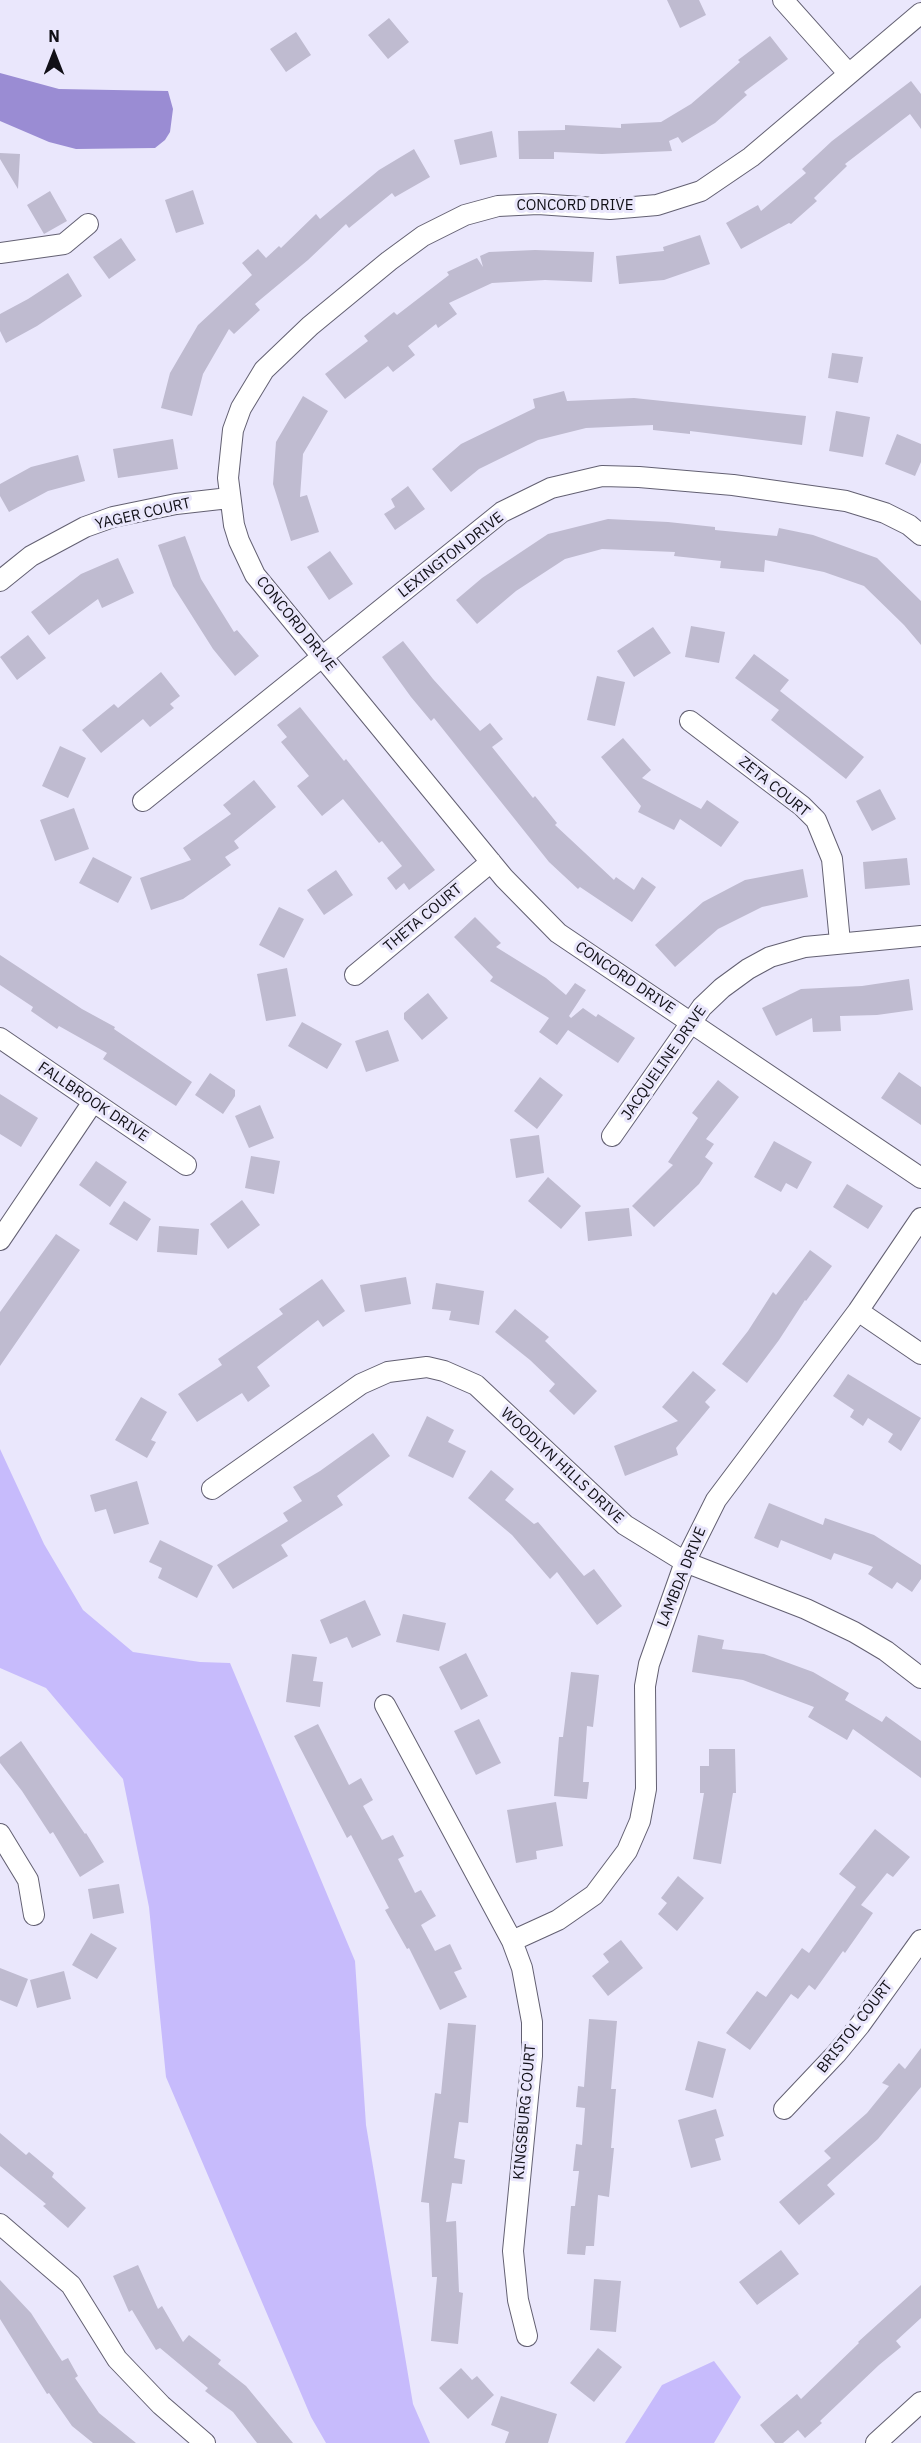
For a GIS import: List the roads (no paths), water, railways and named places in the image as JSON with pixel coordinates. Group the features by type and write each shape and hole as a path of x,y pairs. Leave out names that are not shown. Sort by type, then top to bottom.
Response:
{"street":[{"path":"783,0 849,74"},
{"name":"CONCORD DRIVE","path":"921,14 751,157 701,191 657,205 610,209 538,204 498,206 465,216 423,236 310,326 264,370 241,408 233,430 228,469 229,498 239,542 255,575 504,878 558,933 921,1178"},
{"path":"0,252 64,244 88,224"},
{"name":"LEXINGTON DRIVE","path":"143,801 502,513 551,488 602,476 734,485 846,501 885,513 909,525 921,536"},
{"name":"YAGER COURT","path":"0,581 31,556 85,527 112,517 166,506 229,498"},
{"name":"ZETA COURT","path":"690,721 802,806 816,820 832,859 840,942"},
{"name":"THETA COURT","path":"355,975 491,862"},
{"name":"JACQUELINE DRIVE","path":"612,1136 691,1022 722,988 747,969 770,957 805,947 921,936"},
{"name":"FALLBROOK DRIVE","path":"0,1038 186,1165"},
{"path":"0,1240 93,1102"},
{"name":"LAMBDA DRIVE","path":"512,1941 558,1920 594,1895 627,1851 640,1821 646,1789 645,1686 649,1664 686,1562 716,1500 858,1311 921,1218"},
{"path":"858,1311 921,1354"},
{"name":"WOODLYN HILLS DRIVE","path":"212,1489 361,1384 388,1372 427,1367 460,1376 476,1385 625,1525 686,1562 806,1609 854,1632 886,1651 921,1678"},
{"name":"KINGSBURG COURT","path":"386,1705 512,1941 522,1968 532,2022 532,2056 513,2251 518,2300 527,2336"},
{"path":"0,1834 28,1880 34,1915"},
{"name":"BRISTOL COURT","path":"784,2109 860,2025 921,1940"},
{"path":"0,2224 71,2285 117,2360 161,2405 205,2443"},
{"path":"876,2443 921,2402"}]}
